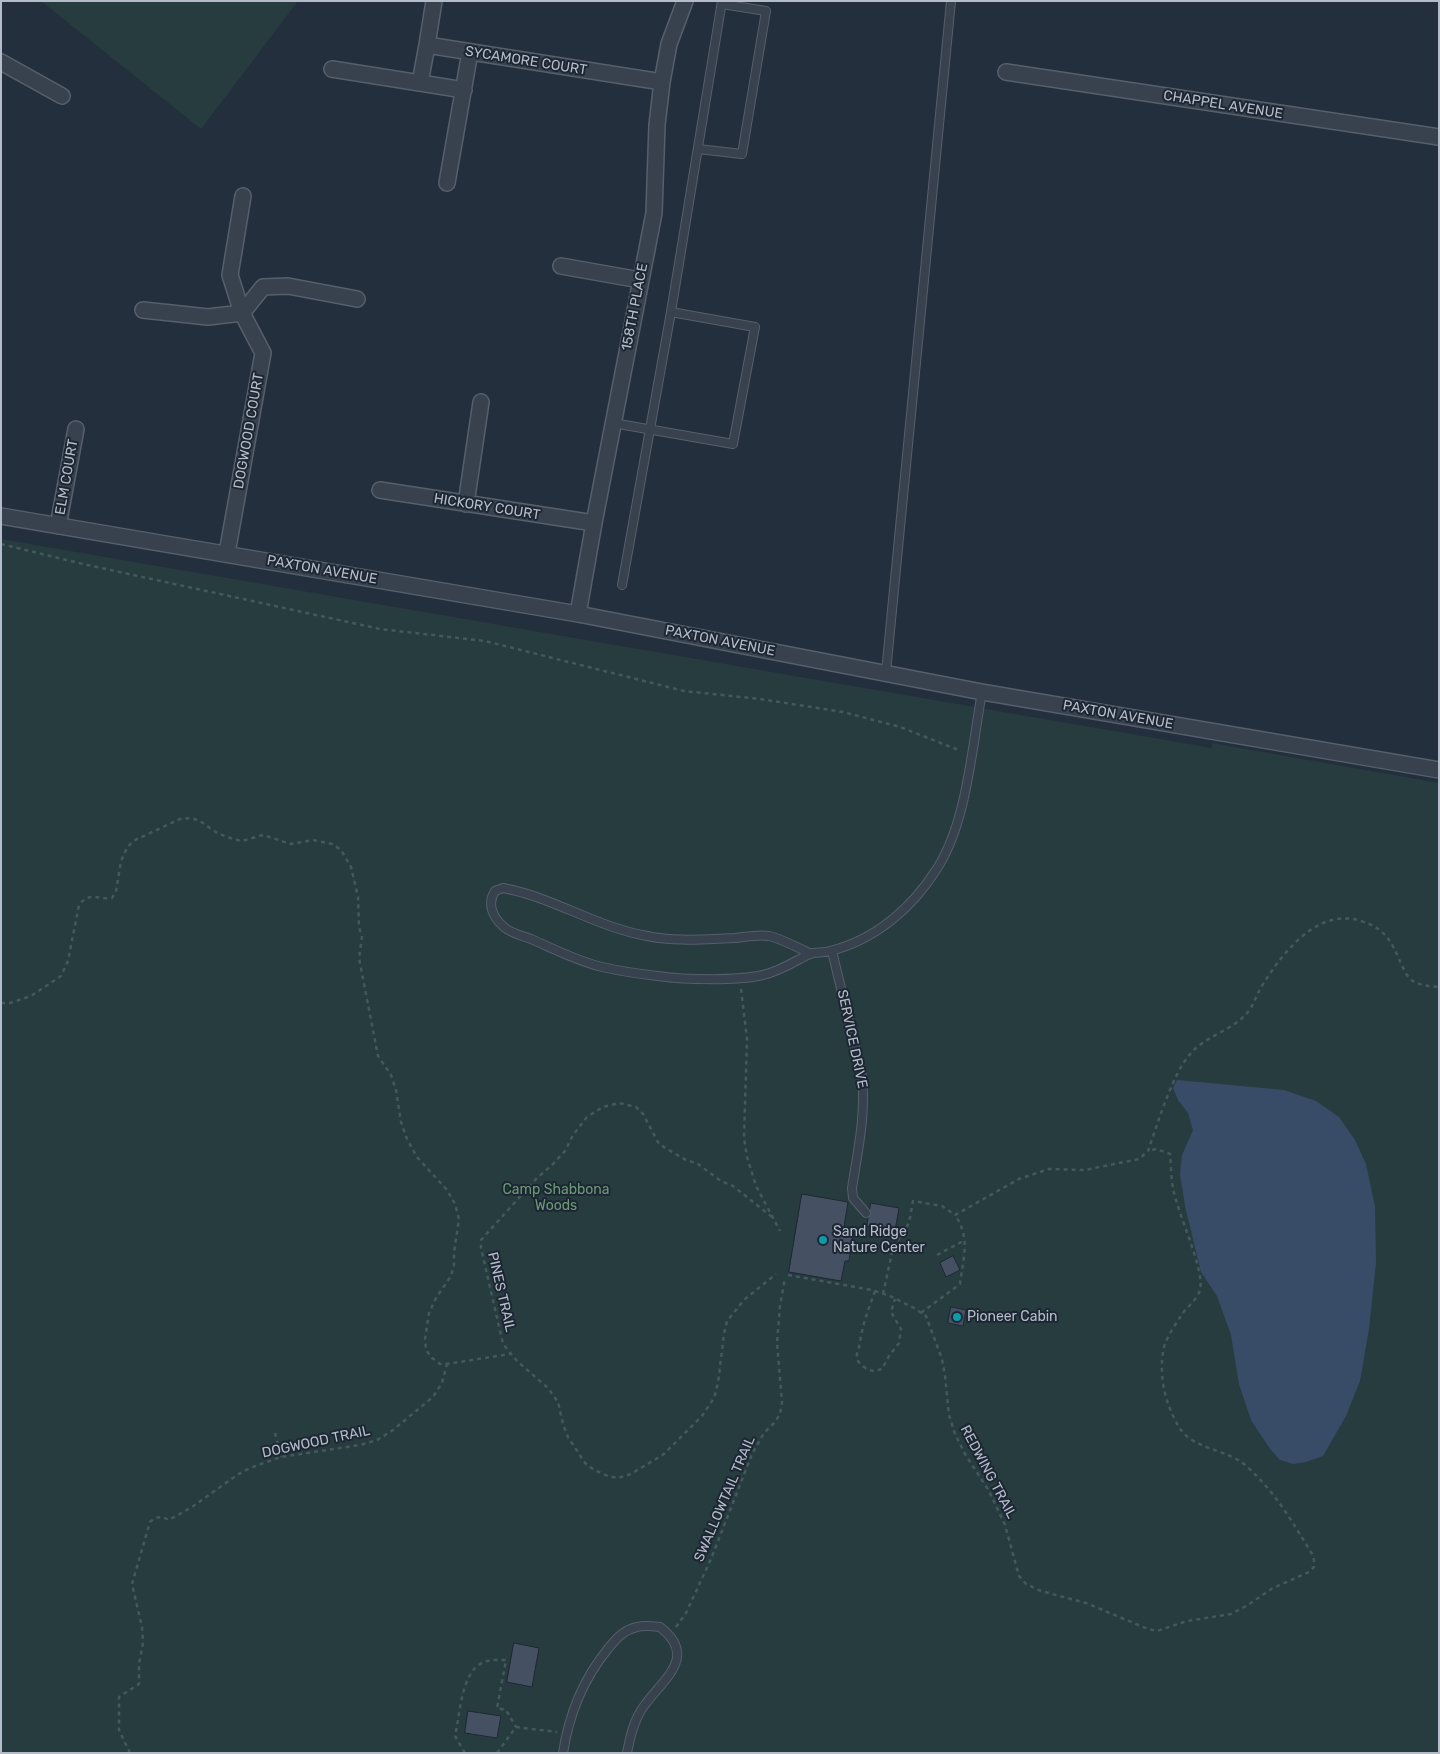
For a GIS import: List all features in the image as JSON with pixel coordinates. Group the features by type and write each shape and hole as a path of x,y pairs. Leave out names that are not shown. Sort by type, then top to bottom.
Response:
{"street":[{"path":"420,83 434,1"},
{"name":"158TH PLACE","path":"578,614 654,214 657,125 662,82 669,44 685,1"},
{"name":"SYCAMORE COURT","path":"427,46 662,82"},
{"path":"448,183 470,52"},
{"path":"1,62 62,96"},
{"path":"332,69 464,90"},
{"name":"CHAPPEL AVENUE","path":"1006,72 1439,137"},
{"name":"DOGWOOD COURT","path":"227,554 263,353 242,313 230,276 243,196"},
{"path":"561,266 640,280"},
{"path":"143,310 208,317 242,313 263,287 288,286 357,300"},
{"path":"466,504 481,402"},
{"name":"ELM COURT","path":"58,526 76,429"},
{"name":"HICKORY COURT","path":"380,490 594,523"},
{"name":"PAXTON AVENUE","path":"1,516 578,614 982,692 1439,770"}],"lane":[{"path":"886,672 951,1"},
{"path":"622,585 671,312 722,2 766,11 742,154 698,150"},
{"path":"613,423 733,444 755,327 671,312"},
{"path":"811,954 768,936 699,940 648,936 597,922 548,900 502,888 495,890 490,906 504,928 601,967 659,977 739,978 763,975 781,969 811,954 832,951 852,944 899,915 918,895 937,870 949,848 958,823 982,692"},
{"name":"SERVICE DRIVE","path":"832,951 862,1076 864,1096 863,1121 852,1188 854,1198 866,1212"},
{"path":"563,1753 566,1733 576,1701 588,1677 619,1636 637,1626 660,1627 670,1636 677,1652 673,1671 643,1706 630,1737 627,1753"}],"path":[{"path":"1,544 83,564 380,629 485,641 684,691 760,699 842,712 900,727 956,750 971,753"},
{"path":"1,1003 31,996 61,976 68,960 79,905 84,899 91,896 105,899 112,898 116,892 121,860 133,841 180,819 191,818 200,821 217,833 242,841 263,835 291,844 313,840 332,844 341,850 351,867 358,897 358,927 362,936 359,958 378,1056 390,1075 396,1090 401,1122 407,1139 417,1157 447,1190 455,1204 459,1219 454,1265 451,1276 429,1312 425,1339 426,1350 440,1364 510,1354"},
{"path":"955,1214 1019,1180 1049,1169 1085,1170 1139,1159 1148,1151 1177,1075 1191,1053 1240,1020 1254,1006 1262,986 1286,952 1304,934 1322,923 1340,918 1359,920 1378,928 1386,934 1405,973 1411,981 1422,985 1439,987"},
{"path":"739,978 747,1039 744,1138 756,1186 780,1231"},
{"name":"PINES TRAIL","path":"772,1217 733,1186 721,1181 698,1164 684,1159 659,1144 643,1114 636,1107 619,1103 604,1107 587,1117 573,1135 565,1151 536,1179 481,1240 482,1260 489,1281 497,1324 503,1344 510,1354 548,1388 558,1402 568,1437 585,1463 594,1470 618,1478 631,1474 664,1454 702,1416 714,1398 718,1383 727,1321 744,1300 776,1274"},
{"name":"REDWING TRAIL","path":"922,1313 926,1316 932,1329 942,1358 949,1415 955,1434 965,1454 989,1491 1005,1525 1019,1576 1026,1584 1041,1591 1086,1603 1157,1631 1187,1620 1231,1614 1273,1588 1309,1572 1314,1567 1312,1554 1284,1508 1243,1464 1227,1454 1187,1437 1179,1428 1168,1404 1162,1380 1164,1346 1184,1311 1196,1298 1200,1289 1200,1278 1173,1189 1170,1154 1156,1149 1148,1151"},
{"path":"788,1275 846,1284 876,1291 883,1294 895,1298 922,1313 960,1284 965,1240 962,1225 955,1214 942,1206 913,1201 909,1223 893,1248 883,1294"},
{"path":"937,1255 965,1240"},
{"name":"SWALLOWTAIL TRAIL","path":"670,1636 686,1613 711,1559 752,1454 764,1433 780,1414 782,1402 777,1343 780,1306 785,1278"},
{"path":"876,1291 860,1333 860,1344 857,1352 859,1363 869,1371 874,1372 882,1369 899,1343 901,1329 891,1312 895,1298"},
{"name":"DOGWOOD TRAIL","path":"130,1753 119,1730 120,1697 139,1684 139,1664 143,1643 142,1627 132,1584 150,1522 155,1517 169,1520 211,1495 237,1475 250,1468 281,1458 360,1445 377,1440 393,1430 433,1397 442,1383 447,1364"},
{"path":"275,1433 281,1458"},
{"path":"465,1753 456,1736 461,1707 467,1678 474,1668 483,1662 506,1660 497,1708 506,1710 516,1727"},
{"path":"516,1727 566,1733"},
{"path":"497,1753 516,1727"}],"green space":[{"path":"41,1 298,1 201,129"},
{"name":"Camp Shabbona Woods","path":"1,539 1212,748 1212,743 1439,783 1439,1753 1,1753"}],"water":[{"path":"1177,1080 1284,1090 1316,1101 1339,1117 1355,1140 1366,1164 1375,1207 1376,1263 1369,1329 1360,1381 1346,1416 1323,1456 1293,1464 1280,1460 1270,1449 1251,1420 1239,1384 1231,1335 1217,1296 1201,1272 1185,1206 1180,1174 1182,1155 1193,1130 1188,1113 1178,1100 1173,1088"}],"building":[{"name":"Sand Ridge Nature Center","path":"802,1194 848,1202 843,1233 853,1235 849,1261 845,1261 841,1281 789,1272"},
{"path":"871,1203 899,1208 895,1231 867,1226"},
{"name":"Pioneer Cabin","path":"953,1256 960,1270 946,1277 940,1263"},
{"name":"Pioneer Cabin","path":"951,1307 966,1310 963,1326 948,1323"},
{"path":"514,1643 539,1648 532,1687 507,1682"},
{"path":"468,1711 501,1716 497,1738 465,1733"}],"place":[{"name":"Sand Ridge Nature Center","path":"823,1240"},
{"name":"Pioneer Cabin","path":"957,1317"}]}
